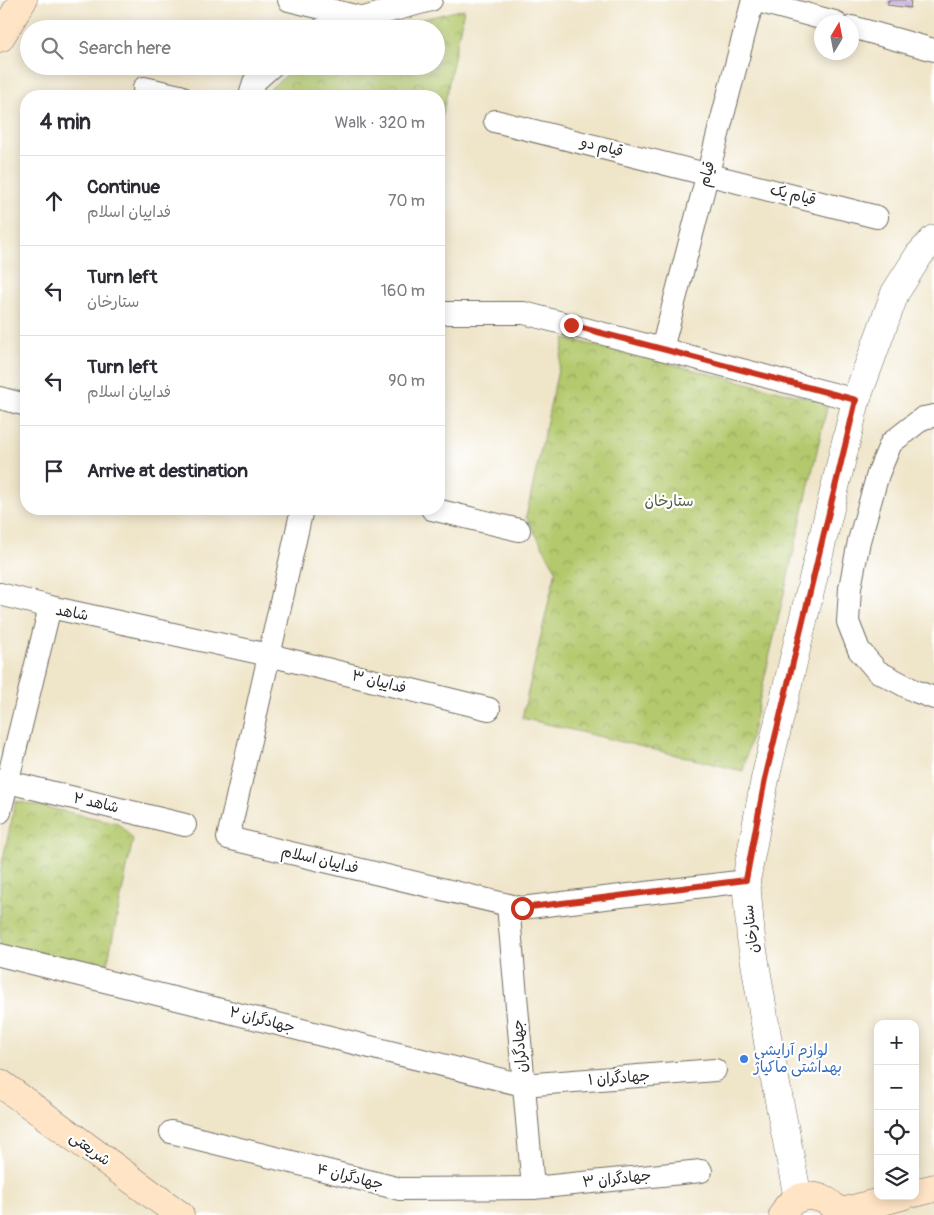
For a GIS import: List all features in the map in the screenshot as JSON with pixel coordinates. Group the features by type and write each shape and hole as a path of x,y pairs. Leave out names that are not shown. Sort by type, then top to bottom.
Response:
{"main road":[{"path":"0,38 23,0"},
{"name":"شریعتی","path":"0,1083 180,1215"},
{"path":"919,1192 934,1188"},
{"path":"790,1206 807,1196 816,1196 826,1199 833,1205 838,1214 888,1200"}],"street":[{"path":"289,0 362,18"},
{"path":"355,20 431,0"},
{"path":"754,0 814,16"},
{"name":"قیام","path":"662,349 754,0"},
{"path":"859,29 934,50"},
{"path":"252,90 254,82 262,75"},
{"path":"144,88 153,90"},
{"name":"قیام دو","path":"495,121 708,173"},
{"name":"قیام یک","path":"708,173 877,217"},
{"name":"ستارخان","path":"790,1206 770,1054 751,938 746,880 765,779 856,400 895,293 919,255 934,239"},
{"path":"445,312 524,313 856,400"},
{"path":"0,398 20,403"},
{"path":"934,416 923,418 890,444 878,474 859,541 850,588 848,622 858,650 877,671 915,691 934,698"},
{"path":"445,512 519,530"},
{"name":"فداییان اسلام","path":"301,515 228,838 522,908 746,880"},
{"path":"824,531 859,541"},
{"path":"0,594 50,607"},
{"name":"شاهد","path":"0,812 4,781 50,607 269,655"},
{"name":"فداییان ۳","path":"269,655 489,709"},
{"name":"شاهد ۲","path":"4,781 185,825"},
{"name":"جهادگران","path":"508,905 533,1188"},
{"name":"جهادگران ۲","path":"0,955 523,1085"},
{"name":"جهادگران ۱","path":"523,1085 714,1070"},
{"name":"جهادگران ۴","path":"171,1132 400,1189 533,1188"},
{"name":"جهادگران ۳","path":"533,1188 701,1171"}],"green space":[{"path":"464,9 445,102 445,90 270,90 287,75 445,75 445,20 419,20"},
{"name":"ستارخان","path":"565,338 828,403 743,771 522,718 556,570 526,517"},
{"path":"16,801 118,823 133,839 107,965 0,946 0,872"}],"building":[{"path":"888,0 911,0 910,8 888,5"}],"place":[{"name":"لوازم آرایشی بهداشتی ماکیاژ","path":"744,1059"}],"route":[{"path":"522,908 746,880 765,779 856,400 571,325"}]}
